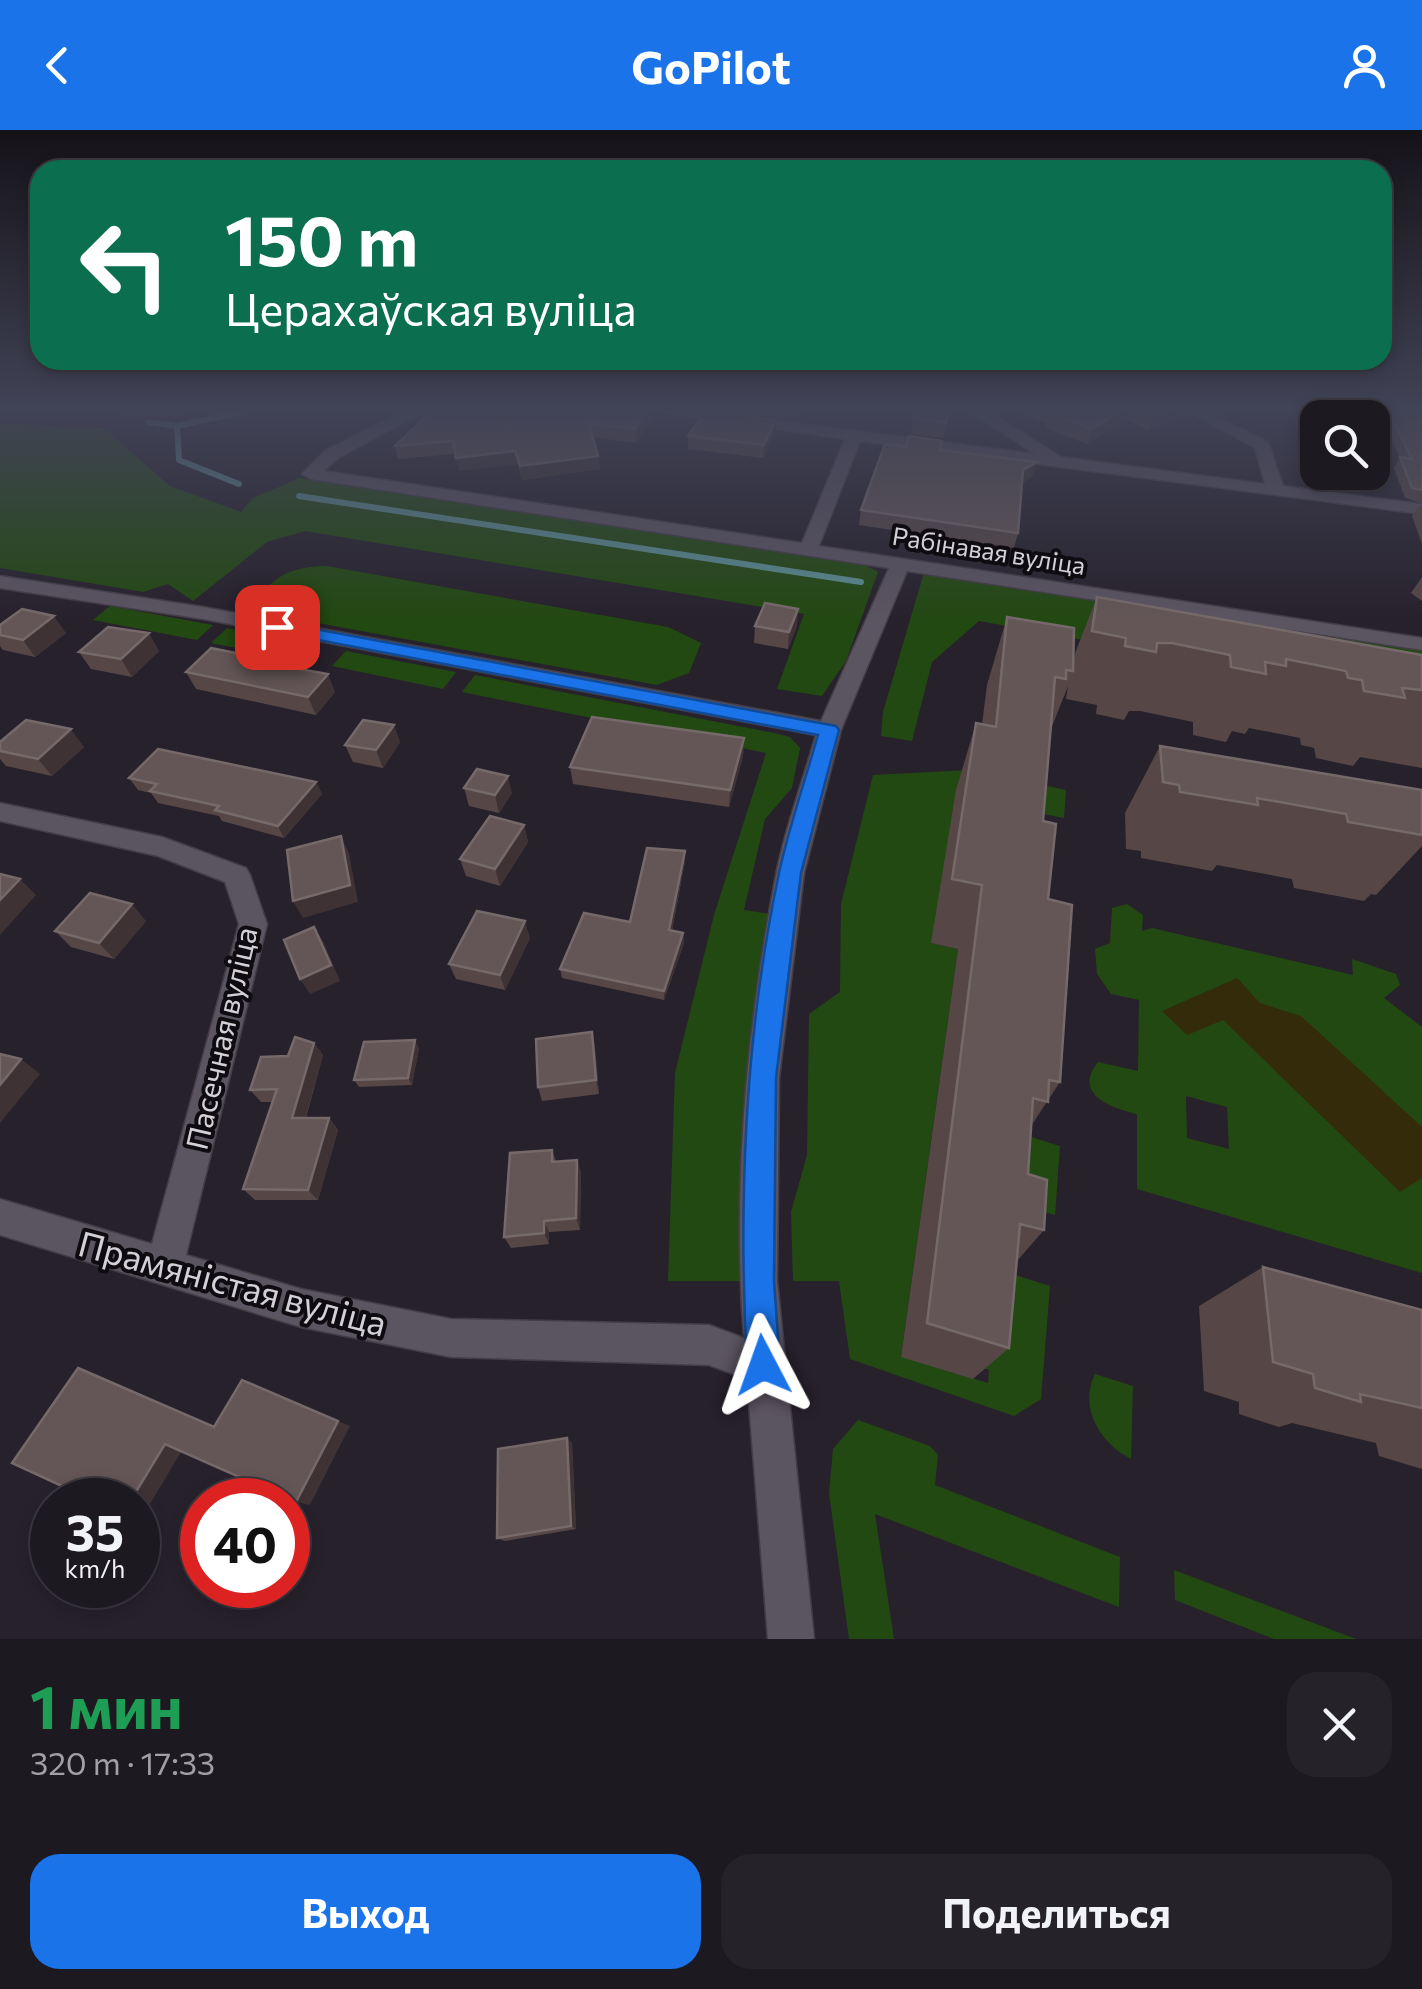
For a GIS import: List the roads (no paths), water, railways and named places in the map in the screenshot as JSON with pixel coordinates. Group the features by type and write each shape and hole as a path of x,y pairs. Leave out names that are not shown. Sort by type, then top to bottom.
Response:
{"street":[{"name":"Рабінавая вуліца","path":"347,479 1422,644"},
{"path":"808,551 837,479"},
{"path":"1196,479 1422,509"},
{"path":"1273,479 1276,490"},
{"path":"791,1639 758,1281 763,1078 790,873 830,730 900,565"},
{"path":"0,582 203,613 830,730"},
{"name":"Пасечная вуліца","path":"0,812 162,847 236,875 253,924 165,1265"},
{"name":"Прамяністая вуліца","path":"0,1217 301,1308 451,1338 709,1345 763,1365"}],"waterway":[{"path":"228,479 239,484"},
{"path":"299,496 861,582"}]}
